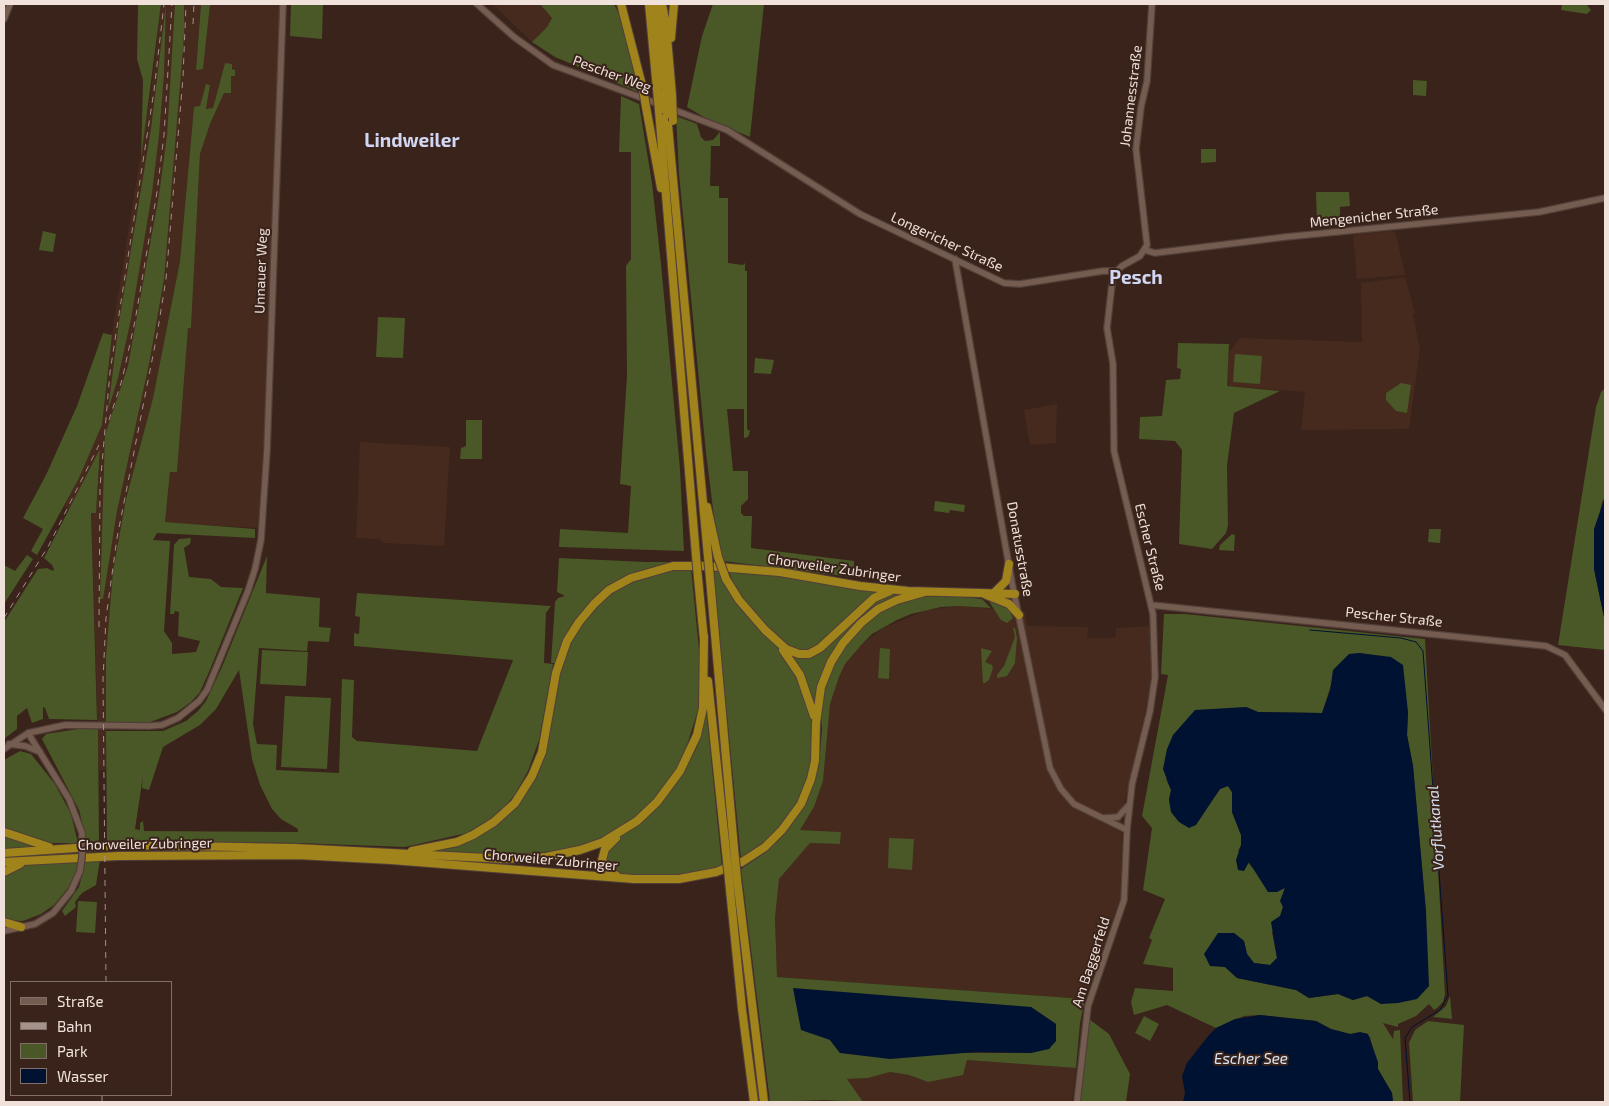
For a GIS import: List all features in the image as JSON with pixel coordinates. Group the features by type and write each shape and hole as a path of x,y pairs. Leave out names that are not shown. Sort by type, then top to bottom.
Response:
{"highway":[{"path":"621,4 643,89 668,224"},
{"path":"649,4 664,92 673,121 675,154 672,168"},
{"path":"657,4 664,92 663,112 668,224 698,578 733,879 764,1102"},
{"path":"662,4 670,65"},
{"path":"664,92 670,65 674,4"},
{"path":"663,112 672,168 708,556 731,860"},
{"path":"699,463 718,557 726,579 739,600 788,656 800,675 811,702 816,723"},
{"path":"994,592 1005,583 1009,564"},
{"name":"Chorweiler Zubringer","path":"392,853 424,850 465,838 494,822 515,802 532,776 542,752 556,673 567,641 578,622 594,604 610,590 632,578 674,566 706,566 780,572 894,590 1015,594"},
{"path":"765,630 788,651 809,654 825,644 877,596 894,590"},
{"name":"Chorweiler Zubringer","path":"4,862 44,858 185,854 392,860 634,879 679,879 716,872 742,862 765,847 788,823 806,792 816,755 816,723 820,694 827,671 850,634 864,619 887,604 925,592"},
{"path":"984,594 1008,598 1015,594"},
{"path":"984,594 1009,604 1019,616"},
{"path":"634,879 610,874 602,860 606,846 651,808 680,771 696,735 703,708 704,636"},
{"name":"Chorweiler Zubringer","path":"4,853 118,845 522,859 558,855 591,846 626,828"},
{"path":"4,832 56,849"},
{"path":"4,872 15,865 44,858"},
{"path":"733,879 742,1009 754,1102"},
{"path":"4,922 21,928"}],"street":[{"path":"4,19 10,4"},
{"name":"Unnauer Weg","path":"4,749 28,733 65,725 162,725 188,712 207,690 256,569 261,540 270,379 282,4"},
{"name":"Pescher Weg","path":"477,4 514,37 553,65 720,128 752,144"},
{"name":"Johannesstraße","path":"1145,250 1147,239 1136,149 1141,107 1147,81 1152,4"},
{"name":"Longericher Straße","path":"752,144 860,214 1004,283 1020,284 1103,270 1117,271"},
{"name":"Mengenicher Straße","path":"1145,250 1155,253 1285,237 1539,212 1605,198"},
{"path":"1117,271 1140,256 1145,250"},
{"name":"Donatusstraße","path":"955,260 1009,564 1044,747 1055,781 1074,804 1127,830"},
{"name":"Escher Straße","path":"1117,271 1113,275 1110,288 1107,328 1113,364 1113,441 1120,485 1151,605 1155,641 1154,686 1130,802 1127,830"},
{"name":"Pescher Straße","path":"1151,605 1546,646 1565,655 1605,709"},
{"path":"4,931 21,928 44,920 52,913 71,891 80,870 82,857 82,833 69,799 28,733"},
{"path":"9,744 25,746 40,752"},
{"path":"1101,818 1118,817 1124,813 1130,802"},
{"name":"Am Baggerfeld","path":"1076,1102 1088,1006 1124,900 1127,830"}],"shaded area":[{"path":"161,4 201,4 196,69 203,69 210,4 281,4 265,418 258,528 165,523 170,472 177,472 188,327 191,327 200,154 210,124 224,93 231,93 231,76 235,70 225,63 213,108 206,110 210,85 206,84 200,107 194,107 180,261 153,398 126,499 113,571 106,655 106,770 99,770 91,513 96,512 100,451 70,510 64,507 102,425 114,320 151,91"},
{"path":"492,4 540,4 552,18 547,27 532,42"},
{"path":"1392,231 1396,234 1405,275 1357,279 1353,235"},
{"path":"1405,277 1415,313 1413,315 1420,349 1409,429 1301,430 1305,392 1226,386 1229,352 1240,338 1362,342 1361,283"},
{"path":"1057,404 1056,443 1030,445 1024,410"},
{"path":"360,442 450,447 444,546 384,543 380,539 356,538"},
{"path":"958,606 1024,611 1028,626 1088,627 1087,638 1115,638 1116,628 1151,626 1153,678 1121,816 1120,899 1085,999 777,977 775,918 779,879 810,843 840,844 841,832 800,830 814,807 823,781 830,704 845,664 862,644 883,628 926,610"},
{"path":"967,1060 1076,1068 1072,1102 863,1102 847,1079 868,1078 890,1072 909,1075 928,1082"}],"green space":[{"path":"138,4 161,4 141,159 143,80 137,59"},
{"path":"166,4 164,74 152,193 131,319 118,378 108,410 119,322 151,129"},
{"path":"175,4 184,4 184,36 164,279 149,364 117,511 103,599 100,599 105,435 128,366 159,195 167,136"},
{"path":"201,4 210,5 203,69 196,70"},
{"path":"291,4 323,4 322,39 290,36"},
{"path":"540,4 614,4 625,26 638,92 555,57 532,42 547,27 552,18"},
{"path":"713,4 764,4 750,137 707,119 687,107 702,36"},
{"path":"1562,4 1587,5 1591,10 1587,14 1561,10"},
{"path":"225,63 232,64 232,69 235,70 235,76 231,76 231,93 224,93 210,124 200,154 191,328 188,328 177,472 170,472 165,522 255,529 255,538 157,533 153,540 170,541 164,631 172,643 172,654 196,652 200,641 178,636 179,612 175,611 174,614 170,614 174,545 179,539 191,538 190,544 184,548 189,577 211,579 221,587 243,588 200,692 191,702 177,712 145,724 106,722 106,655 113,571 126,499 153,398 180,261 194,107 200,106 206,84 210,85 206,109 213,108"},
{"path":"1413,80 1427,81 1426,96 1413,95"},
{"path":"621,96 639,104 652,183 680,469 684,551 559,547 560,529 628,533 631,486 620,484 627,376 626,266 631,259 631,152 619,152"},
{"path":"676,116 697,124 701,137 705,141 713,140 720,132 720,146 711,146 710,186 719,186 719,198 728,198 728,263 743,265 745,263 745,271 747,271 747,429 750,431 748,437 744,438 744,409 727,409 733,471 748,471 748,499 741,506 741,513 744,516 752,516 751,548 854,561 854,575 851,577 723,561 715,525 706,453 679,174"},
{"path":"1201,149 1216,149 1216,162 1201,163"},
{"path":"1316,192 1349,192 1350,206 1340,207 1340,224 1317,224"},
{"path":"43,231 56,234 53,252 39,250"},
{"path":"378,317 405,318 403,358 376,357"},
{"path":"103,333 112,335 102,425 78,480 37,555 31,551 43,529 23,518 46,475 77,406"},
{"path":"1178,343 1229,344 1227,386 1280,391 1234,413 1227,465 1228,525 1226,533 1212,549 1179,544 1182,450 1175,441 1139,439 1140,417 1162,416 1166,380 1180,379 1181,369 1177,368"},
{"path":"1235,354 1262,356 1260,384 1233,382"},
{"path":"755,358 774,360 771,374 754,373"},
{"path":"1401,383 1411,385 1407,413 1396,411 1386,400 1386,393"},
{"path":"1605,388 1605,497 1602,502 1594,543 1594,569 1605,622 1605,650 1558,645 1596,407 1601,392"},
{"path":"466,420 482,420 482,459 460,459 461,448 466,446"},
{"path":"100,449 96,513 91,513 97,720 49,719 43,707 43,719 32,723 27,708 17,716 17,729 4,739 4,622 38,569 47,568 53,571 52,565 44,558"},
{"path":"935,501 965,505 964,512 950,510 949,513 934,511"},
{"path":"1429,529 1441,529 1440,543 1428,542"},
{"path":"1232,534 1235,535 1234,551 1219,550 1220,545"},
{"path":"27,555 33,559 4,604 4,565 15,571"},
{"path":"267,556 266,593 320,598 319,627 331,628 329,642 308,641 307,651 259,648 253,724 257,744 277,745 276,770 339,773 342,679 354,680 352,737 357,741 477,751 513,660 354,646 354,633 359,634 360,617 355,616 357,593 551,606 546,613 544,663 553,664 539,740 528,771 514,796 493,817 467,833 405,847 298,843 107,841 106,731 163,731 186,721 206,701 222,667","holes":["239,670 252,759 260,785 272,809 281,819 298,829 298,832 144,831 143,821 140,823 140,830 135,829 143,776 142,788 149,790 163,747 200,725 216,709"]},
{"path":"559,558 690,562 666,564 646,569 634,574 597,597 554,669 555,663 551,663 555,602 558,598 565,596 557,592"},
{"path":"691,568 700,660 698,710 683,758 673,776 654,800 615,831 596,840 563,850 507,856 426,851 445,848 506,815 546,748 563,660 573,636 593,608 626,583 663,570"},
{"path":"728,570 779,575 881,591 825,641 810,651 799,652 780,641 755,614 737,590"},
{"path":"713,572 719,572 736,603 777,647 794,670 810,711 813,728 810,770 795,807 783,824 762,845 741,859"},
{"path":"892,593 911,594 905,595 848,633 815,707 806,679 791,655 806,656 875,600"},
{"path":"947,595 982,599 991,608 941,607 911,614 872,634 845,664 830,704 823,781 814,807 800,830 841,832 840,844 810,843 779,879 775,918 777,977 1085,999 1080,1023 1076,1068 967,1060 963,1075 928,1082 909,1075 890,1072 868,1078 847,1079 863,1102 824,1100 770,1102 741,869 766,852 783,836 808,799 819,764 822,730 820,699 829,672 846,641 875,614 911,598","holes":["1031,1007 1056,1024 1056,1041 1031,1053 840,1053 830,1040"]},
{"path":"988,600 1007,606 1013,618 1007,623 1001,620"},
{"path":"1164,614 1185,614 1425,639 1445,994 1443,1002 1437,1008 1434,1010 1429,1004 1416,1016 1398,1024 1398,1027 1383,1023 1393,1039 1394,1031 1400,1030 1403,1102 1393,1102 1392,1093 1378,1069 1370,1037 1365,1033 1350,1034 1331,1029 1316,1021 1260,1015 1244,1016 1216,1028 1167,1005 1134,1015 1131,1002 1135,988 1173,991 1173,968 1143,964 1152,940 1149,938 1165,899 1143,890 1152,828 1142,816 1168,675 1161,674","holes":["1359,653 1372,655 1408,712 1407,735 1413,766 1426,912 1382,1004 1367,996 1353,1000 1338,994 1309,998 1296,990 1237,978 1225,967 1218,933 1234,933 1244,941 1247,954 1254,963 1270,965 1277,958 1272,932 1283,907 1281,901 1285,887 1268,892 1263,880 1238,851 1241,845 1241,835 1232,812 1232,792 1228,786 1220,789 1208,806 1169,800 1171,790 1166,779 1246,707 1258,712 1322,713 1332,682"]},
{"path":"1013,628 1015,628 1017,638 1015,663 1007,676 997,678 997,675 1004,666 1015,637"},
{"path":"880,648 890,649 889,679 878,678"},
{"path":"981,648 992,651 985,662 992,665 993,668 989,680 985,683 983,683"},
{"path":"262,650 308,652 306,686 260,684"},
{"path":"285,696 331,698 327,769 281,767"},
{"path":"706,708 722,867 688,875 648,877 618,875 609,870 604,857 614,841 653,812 682,776 697,747"},
{"path":"84,728 98,728 99,842 87,842 79,810 42,739 46,734"},
{"path":"20,751 31,754 55,784 71,814 78,843 46,843 4,829 4,760"},
{"path":"4,835 23,843 45,847 4,851"},
{"path":"889,838 914,839 912,870 888,868"},
{"path":"86,860 100,860 96,885 82,893 75,902 76,907 65,916 62,911 79,887"},
{"path":"78,861 73,882 54,905 41,914 23,921 4,920 4,873 19,865"},
{"path":"78,901 97,902 95,933 76,932"},
{"path":"1450,996 1452,1019 1433,1017 1446,1006"},
{"path":"1144,1016 1159,1024 1150,1041 1135,1033"},
{"path":"1089,1019 1109,1034 1130,1074 1126,1102 1080,1102"},
{"path":"1428,1021 1464,1025 1460,1102 1413,1102 1409,1043 1415,1030"}],"water":[{"path":"1605,497 1605,622 1594,569 1594,529"},
{"path":"1359,653 1391,657 1403,665 1408,712 1407,735 1413,766 1426,912 1429,986 1417,999 1398,1003 1381,1004 1367,996 1353,1000 1338,994 1309,998 1296,990 1237,978 1225,967 1210,966 1204,954 1218,933 1234,933 1244,941 1247,954 1254,963 1270,965 1277,958 1271,922 1280,916 1283,907 1280,901 1285,888 1277,892 1268,892 1249,862 1244,871 1238,870 1236,860 1241,845 1241,835 1232,812 1232,792 1228,786 1220,789 1196,825 1189,828 1179,822 1171,812 1169,800 1171,790 1163,769 1167,749 1173,735 1195,710 1246,707 1258,712 1322,713 1330,691 1333,670 1349,654"},
{"path":"793,988 1031,1007 1056,1024 1056,1041 1049,1049 1031,1053 976,1052 890,1059 840,1053 830,1040 801,1030"},
{"name":"Escher See","path":"1260,1015 1316,1021 1331,1029 1350,1034 1360,1032 1368,1034 1378,1062 1378,1069 1392,1093 1393,1102 1183,1102 1185,1093 1182,1076 1187,1063 1209,1035 1216,1028 1235,1019"}],"waterway":[{"name":"Vorflutkanal","path":"1310,630 1401,638 1416,642 1423,651 1448,996 1440,1010 1412,1027 1405,1038 1410,1102"}],"railway":[{"path":"99,627 100,487 110,372 154,91 164,4"},
{"path":"109,420 122,380 135,321 157,192 164,135 172,4"},
{"path":"106,981 103,679 106,618 117,538 157,335 166,279 183,77 186,4"},
{"path":"193,24 194,4"},
{"path":"4,618 49,545 99,445"},
{"path":"102,1096 102,1102"}],"district":[{"name":"Lindweiler","path":"412,141"},
{"name":"Pesch","path":"1136,278"}]}
